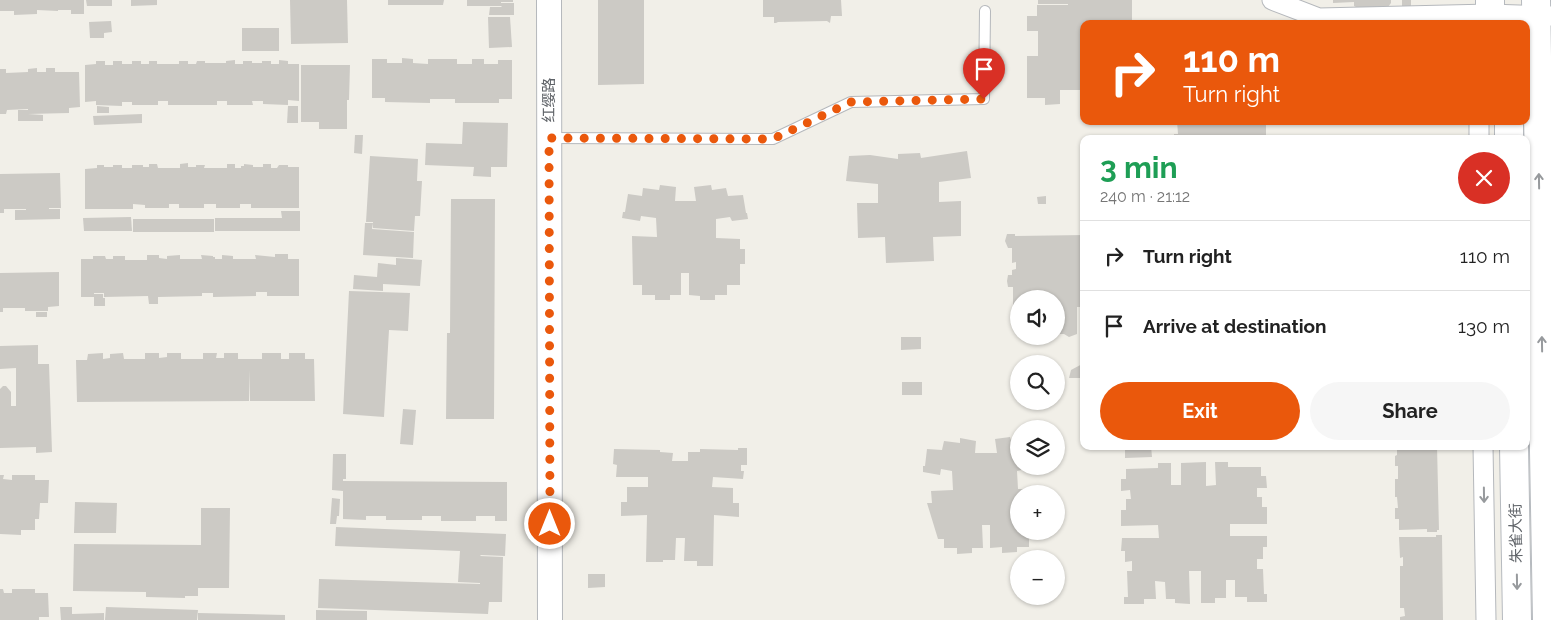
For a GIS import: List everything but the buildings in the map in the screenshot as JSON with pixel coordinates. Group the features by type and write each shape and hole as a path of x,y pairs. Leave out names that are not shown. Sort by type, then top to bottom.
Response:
{"main road":[{"name":"朱雀大街","path":"1544,15 1547,620"},
{"name":"朱雀大街","path":"1514,450 1517,620"}],"street":[{"name":"红缨路","path":"549,0 550,620"},
{"path":"1272,0 1319,18 1544,15"},
{"path":"1484,450 1486,620"}],"lane":[{"path":"549,138 773,139 851,102 984,99 985,12"}],"route":[{"path":"550,524 549,138 773,139 851,102 984,99"}]}
